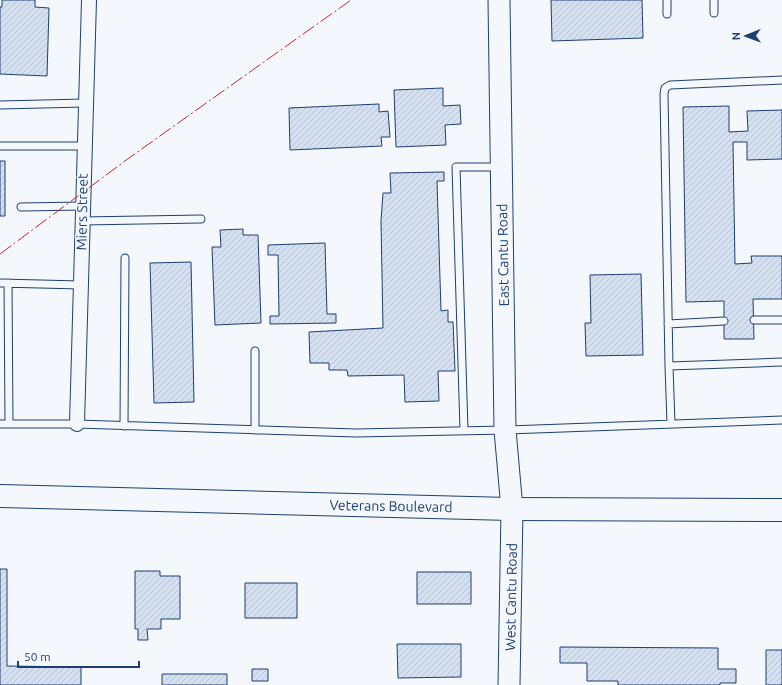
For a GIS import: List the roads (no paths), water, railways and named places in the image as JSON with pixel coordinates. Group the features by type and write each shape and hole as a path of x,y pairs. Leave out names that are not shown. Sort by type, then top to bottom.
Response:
{"main road":[{"name":"Veterans Boulevard","path":"0,496 512,509 782,510"}],"street":[{"name":"Miers Street","path":"77,424 89,0"},
{"name":"East Cantu Road","path":"499,0 505,430 512,509"},
{"name":"West Cantu Road","path":"509,685 512,509"}],"lane":[{"path":"667,0 667,14"},
{"path":"714,0 714,13"},
{"path":"671,424 668,366 665,88 670,84 782,80"},
{"path":"0,105 85,103"},
{"path":"0,146 84,146"},
{"path":"464,430 456,167 501,167"},
{"path":"21,207 82,206"},
{"path":"82,221 201,219"},
{"path":"124,426 125,258"},
{"path":"0,283 80,285"},
{"path":"8,283 9,424"},
{"path":"754,320 782,320"},
{"path":"668,324 724,321"},
{"path":"255,351 255,430"},
{"path":"668,366 782,362"},
{"path":"0,424 77,424 356,433 505,430 782,420"}]}
